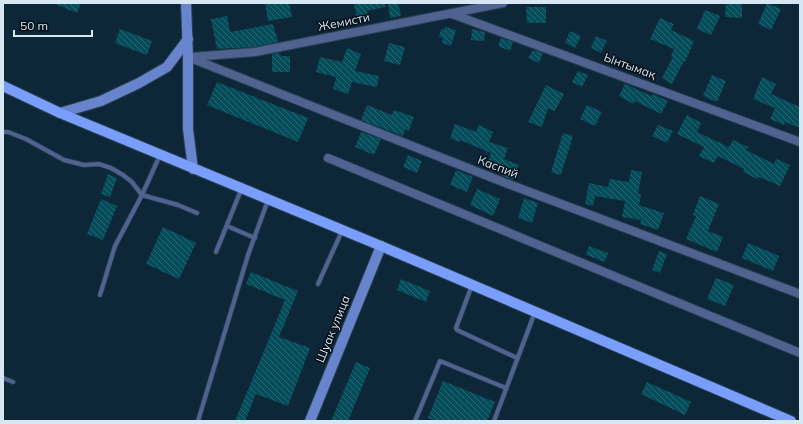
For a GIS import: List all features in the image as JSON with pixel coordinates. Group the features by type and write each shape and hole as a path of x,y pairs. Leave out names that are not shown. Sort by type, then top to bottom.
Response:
{"main road":[{"path":"3,86 60,113 380,246 791,421"}],"street":[{"path":"186,3 188,39 188,129 193,169"},
{"name":"Жемисти","path":"188,57 255,52 503,3"},
{"name":"Ынтымақ","path":"452,14 800,142"},
{"path":"60,113 101,101 139,83 166,67 188,39"},
{"name":"Каспий","path":"188,57 503,182 800,294"},
{"path":"328,158 800,353"},
{"name":"Шуак улица","path":"310,421 380,246"}],"lane":[{"path":"3,132 8,132 26,139 64,160 84,165 98,164 111,168 132,182 142,195 178,205 197,213"},
{"path":"100,295 115,246 142,195 160,155"},
{"path":"216,252 242,189"},
{"path":"198,421 254,238 268,200"},
{"path":"227,226 254,238"},
{"path":"318,284 342,231"},
{"path":"472,285 456,328 457,330 515,357 518,357"},
{"path":"494,421 536,312"},
{"path":"415,421 440,361 506,388"},
{"path":"3,378 13,382"}],"building":[{"path":"53,3 81,3 77,13"},
{"path":"265,3 289,3 292,17 268,21"},
{"path":"354,3 385,3 385,7 367,11 368,17 357,19"},
{"path":"388,3 398,3 401,16 390,18"},
{"path":"726,3 742,3 742,18 725,17"},
{"path":"767,3 781,9 771,30 758,24"},
{"path":"526,7 546,7 546,23 527,23"},
{"path":"705,10 720,16 711,35 697,29"},
{"path":"227,16 230,32 273,24 278,42 254,47 217,49 211,19"},
{"path":"660,18 674,24 671,30 694,41 685,62 684,61 672,84 662,78 673,57 671,56 674,49 650,39"},
{"path":"445,27 456,30 451,46 442,43 443,38 439,37 441,29 444,30"},
{"path":"120,29 152,41 147,55 115,43"},
{"path":"472,29 485,32 484,41 471,40"},
{"path":"570,31 581,36 575,48 565,43"},
{"path":"596,36 607,41 601,53 591,48"},
{"path":"501,38 513,42 510,51 498,46"},
{"path":"389,43 405,47 400,65 384,61"},
{"path":"347,48 361,54 355,71 379,76 377,87 352,82 348,94 333,89 336,77 316,72 320,57 342,62"},
{"path":"533,50 543,53 539,63 528,58"},
{"path":"280,53 281,56 290,56 290,72 272,72 272,54"},
{"path":"578,71 588,75 582,87 572,82"},
{"path":"712,75 726,81 717,102 703,96"},
{"path":"762,77 776,84 771,94 800,107 800,128 785,122 784,125 770,119 775,108 753,99"},
{"path":"217,82 308,118 298,142 207,105"},
{"path":"625,84 652,96 653,94 668,101 661,114 635,101 633,104 619,96"},
{"path":"546,85 564,94 555,111 548,108 542,127 528,122"},
{"path":"367,105 392,115 394,110 414,117 409,131 405,129 403,136 361,120"},
{"path":"587,105 602,112 595,126 580,119"},
{"path":"687,115 701,123 697,132 729,147 733,140 748,147 746,150 774,164 776,159 790,165 780,186 759,177 757,179 743,172 744,169 718,156 714,163 699,156 704,147 677,134"},
{"path":"455,124 476,132 479,125 493,132 489,142 508,148 504,159 519,165 513,180 502,176 503,172 487,166 491,153 460,140 459,142 450,138"},
{"path":"658,125 673,131 667,143 652,136"},
{"path":"361,132 381,139 374,155 355,147"},
{"path":"563,133 573,136 561,175 551,172"},
{"path":"408,155 422,161 417,173 403,167"},
{"path":"456,170 473,177 467,192 450,185"},
{"path":"631,170 642,172 638,194 641,194 639,205 664,213 658,230 640,224 641,220 622,217 625,201 595,196 593,206 585,204 589,183 608,187 610,179 629,182"},
{"path":"108,174 117,178 110,197 101,194"},
{"path":"477,189 500,199 493,216 470,205"},
{"path":"700,196 719,204 708,231 723,237 717,252 686,239 696,216 693,215"},
{"path":"524,198 538,203 532,223 518,218"},
{"path":"101,199 117,206 103,240 87,234"},
{"path":"163,227 196,243 179,279 146,264"},
{"path":"748,243 779,256 773,271 742,258"},
{"path":"589,246 608,253 605,262 586,255"},
{"path":"659,251 667,254 660,273 652,270"},
{"path":"251,272 298,291 279,337 310,348 288,406 256,394 245,421 235,421 285,300 246,284"},
{"path":"716,278 734,285 725,306 707,299"},
{"path":"401,279 430,291 426,302 397,290"},
{"path":"356,362 370,368 348,421 331,421"},
{"path":"443,381 495,402 487,421 436,421 428,418"},
{"path":"647,382 691,402 685,415 641,394"}]}
